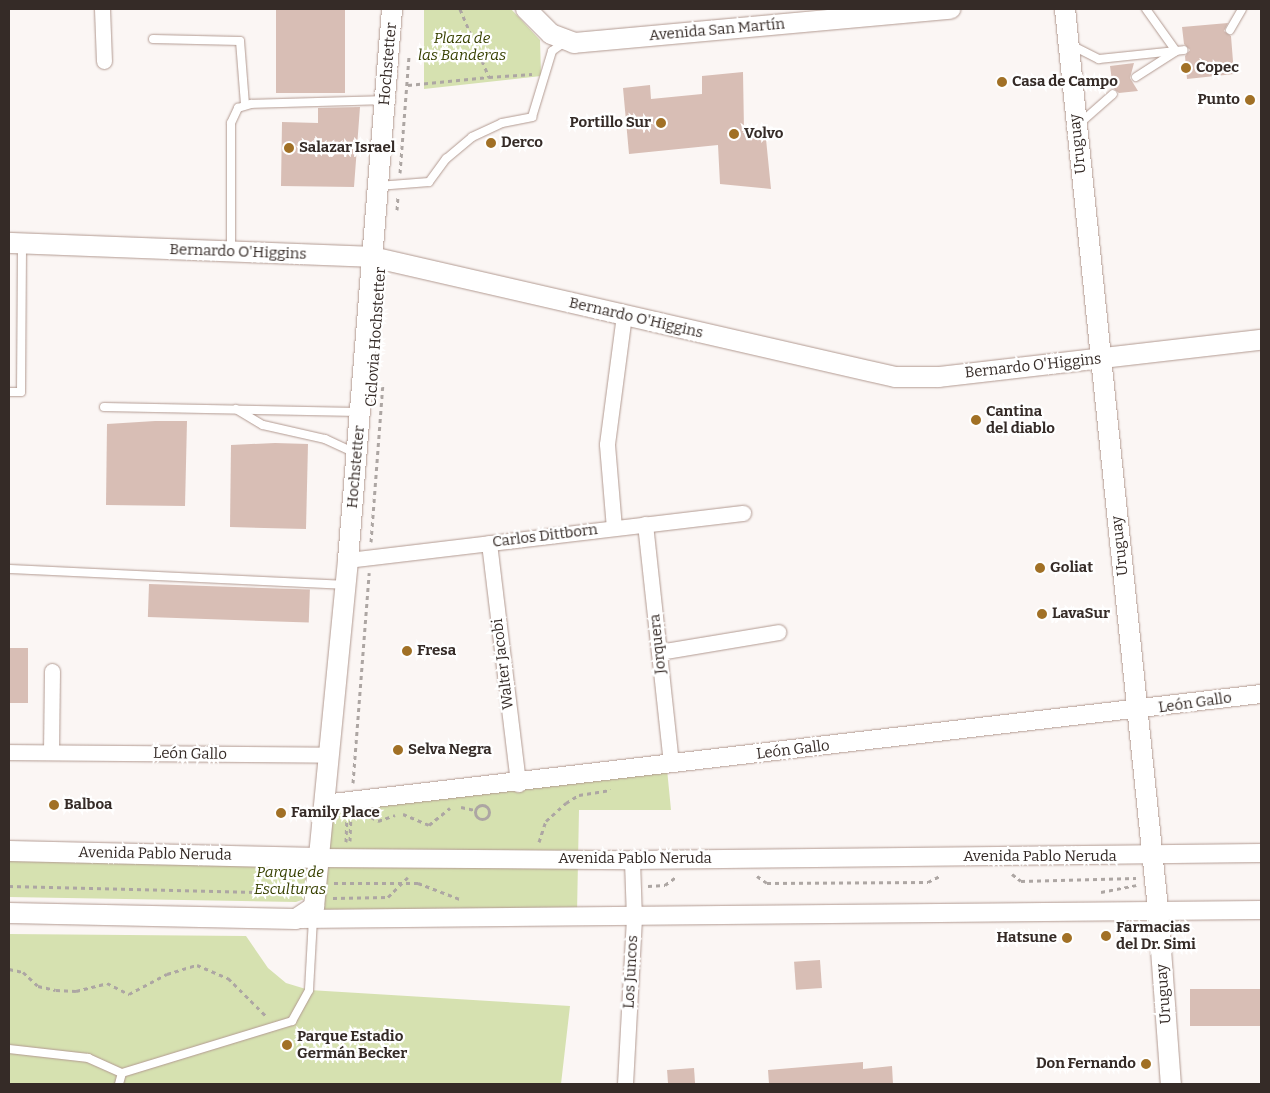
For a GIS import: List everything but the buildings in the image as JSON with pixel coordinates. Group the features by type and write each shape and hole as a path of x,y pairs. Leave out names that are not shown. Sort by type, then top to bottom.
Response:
{"main road":[{"name":"Hochstetter","path":"307,919 314,907 316,894 335,858 324,804 346,585 392,9"},
{"path":"526,9 541,27 567,41"},
{"name":"Avenida San Martín","path":"567,41 950,9"},
{"name":"Uruguay","path":"1065,9 1099,358 1138,711 1150,856 1158,909 1171,1084"},
{"name":"Bernardo O'Higgins","path":"16,243 372,257 895,378 939,377 1261,340"},
{"name":"Avenida Pablo Neruda","path":"9,851 335,858"},
{"path":"9,913 307,919"}],"street":[{"path":"102,9 104,62"},
{"path":"614,528 607,444 624,314"},
{"name":"Carlos Dittborn","path":"348,560 743,513"},
{"name":"Jorquera","path":"645,524 671,764"},
{"name":"Walter Jacobi","path":"489,543 518,784"},
{"path":"659,652 778,632"},
{"path":"51,752 52,671"},
{"name":"León Gallo","path":"324,804 352,809 518,784 671,764 1138,711 1261,694"},
{"name":"León Gallo","path":"9,752 329,755"},
{"name":"Avenida Pablo Neruda","path":"335,858 632,860 1150,856 1261,853"},
{"name":"Los Juncos","path":"625,1084 634,918 632,860"},
{"path":"307,919 634,918 1158,909 1261,910"}],"lane":[{"path":"1146,9 1180,50"},
{"path":"1230,30 1242,9"},
{"path":"153,39 240,41 245,105"},
{"path":"1068,39 1082,54 1099,59 1180,50"},
{"path":"378,186 429,182 446,159 472,137 502,124 532,118 552,51 567,41"},
{"path":"1136,77 1180,50"},
{"path":"1076,127 1113,94"},
{"path":"231,252 231,123 233,114 245,105 385,100"},
{"path":"9,392 21,392 16,243"},
{"path":"104,407 360,412"},
{"path":"236,409 263,425 325,439 356,454"},
{"path":"9,569 346,585"},
{"path":"9,1049 88,1058 122,1074 292,1021 309,990 307,919"},
{"path":"119,1084 122,1074"}],"path":[{"path":"460,9 489,77"},
{"path":"397,214 410,47"},
{"path":"408,85 545,72"},
{"name":"Ciclovia Hochstetter","path":"333,919 335,858 352,809 384,380"},
{"path":"532,859 546,821 559,808 579,795 618,790"},
{"path":"335,858 346,844 347,816 352,809 378,821 401,813 429,825 448,809 475,810 484,805 490,811 481,819 475,810"},
{"path":"754,873 767,883 777,883 928,882 944,872"},
{"path":"1008,872 1021,881 1136,878 1136,885"},
{"path":"633,880 642,879 643,886 665,885 682,873"},
{"path":"9,886 316,894"},
{"path":"9,969 23,972 38,986 56,990 76,991 107,984 129,994 167,974 197,965 228,978 274,1027"}],"green space":[{"name":"Plaza de las Banderas","path":"424,9 511,9 540,40 541,76 424,89"},
{"path":"667,769 671,810 579,810 577,913 318,915 331,809"},
{"name":"Parque de Esculturas","path":"9,857 304,860 313,868 310,897 296,902 9,897"},
{"name":"Parque Estadio Germán Becker","path":"9,934 246,936 268,968 286,983 309,990 570,1006 561,1084 9,1084"}],"place":[{"name":"Copec","path":"1186,68"},
{"name":"Casa de Campo","path":"1002,82"},
{"name":"Punto","path":"1250,100"},
{"name":"Portillo Sur","path":"661,123"},
{"name":"Volvo","path":"734,134"},
{"name":"Derco","path":"491,143"},
{"name":"Salazar Israel","path":"289,148"},
{"name":"Cantina del diablo","path":"976,420"},
{"name":"Goliat","path":"1040,568"},
{"name":"LavaSur","path":"1042,614"},
{"name":"Fresa","path":"407,651"},
{"name":"Selva Negra","path":"398,750"},
{"name":"Balboa","path":"54,805"},
{"name":"Family Place","path":"281,813"},
{"name":"Farmacias del Dr. Simi","path":"1106,936"},
{"name":"Hatsune","path":"1067,938"},
{"name":"Parque Estadio Germán Becker","path":"287,1045"},
{"name":"Don Fernando","path":"1146,1064"}]}
